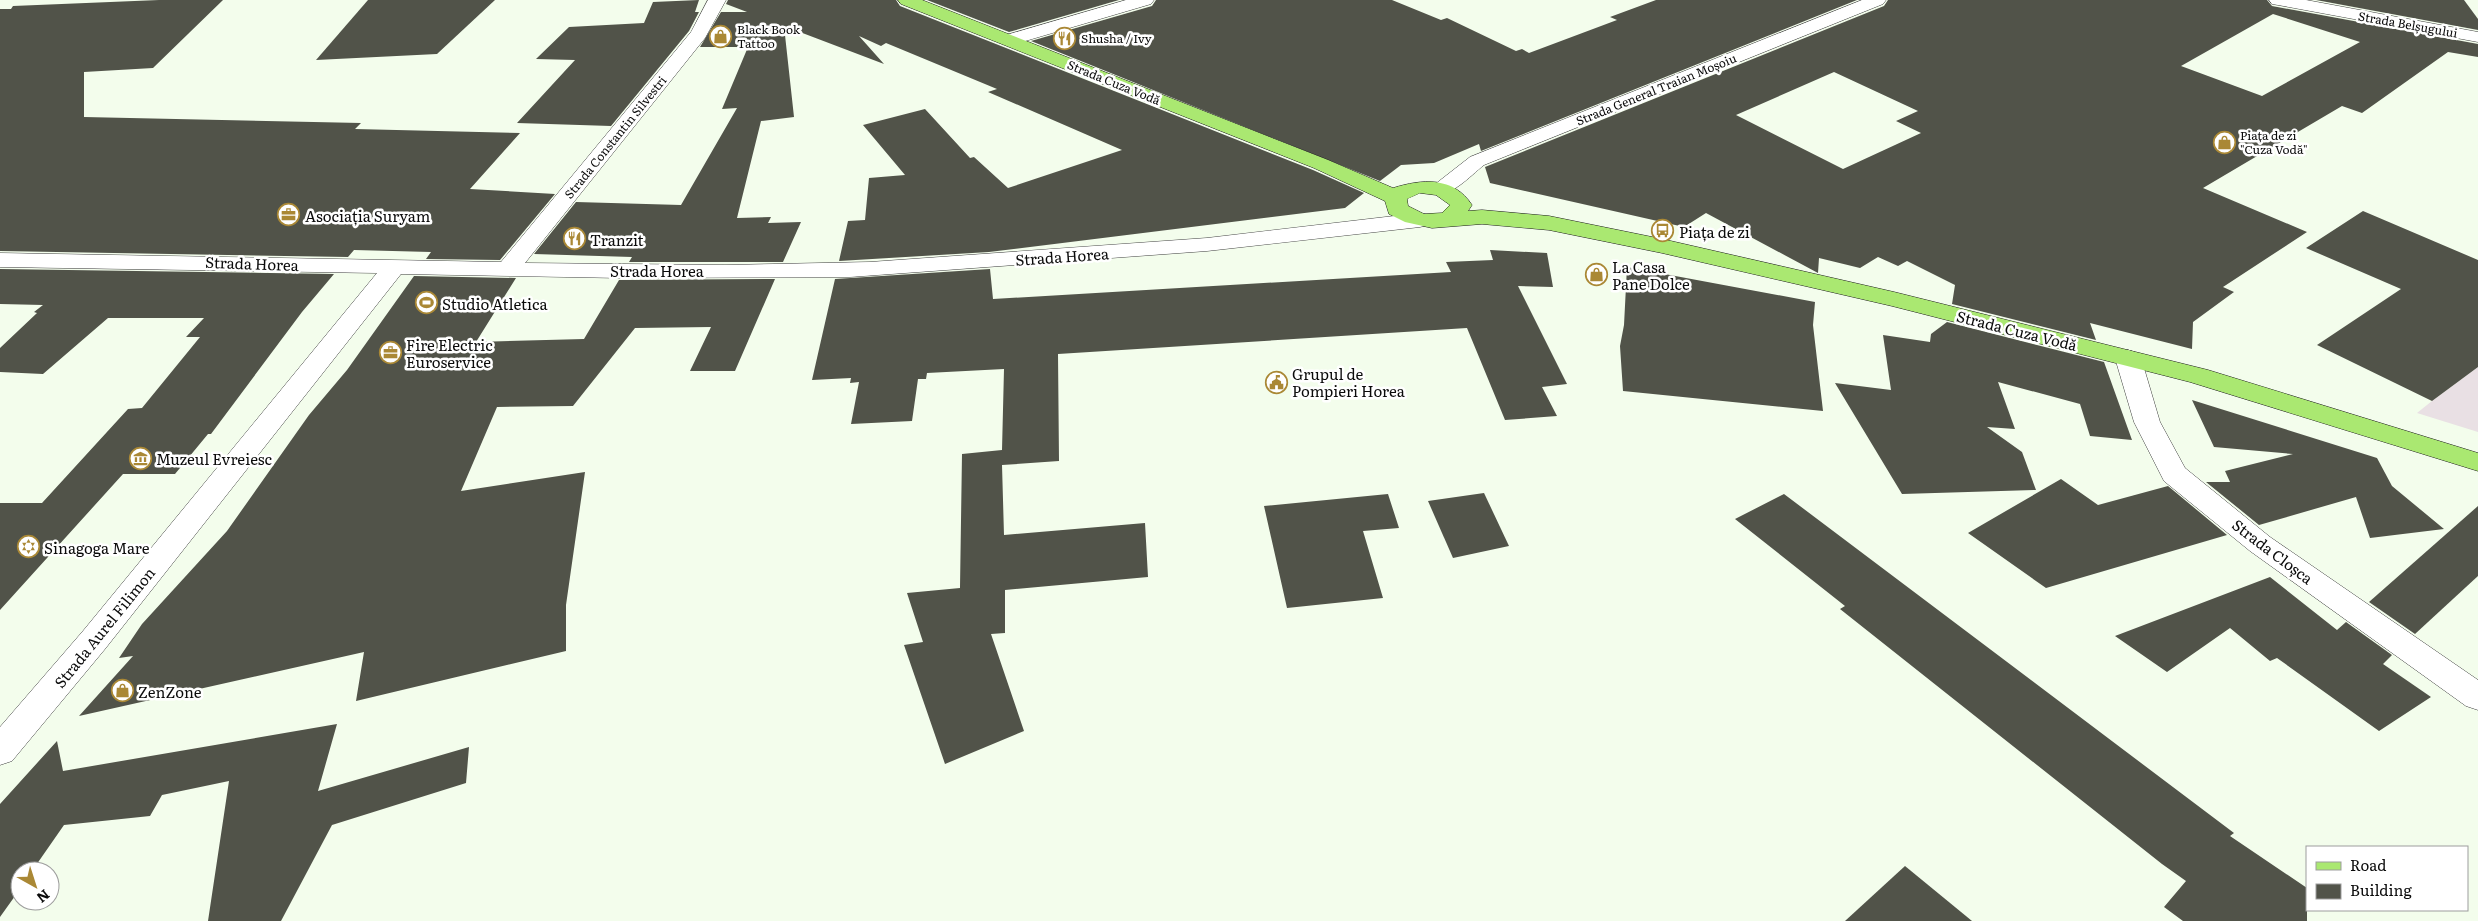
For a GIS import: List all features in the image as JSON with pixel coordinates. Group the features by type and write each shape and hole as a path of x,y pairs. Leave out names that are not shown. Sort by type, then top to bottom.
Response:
{"main road":[{"name":"Strada Cuza Vodă","path":"907,0 1321,164 1397,204 1403,214 1431,220 1482,217 1548,223"},
{"name":"Strada Cuza Vodă","path":"1321,164 1440,189 1548,223 1662,246 1894,299 2199,376 2478,462"},
{"path":"1397,204 1408,189 1440,189 1458,198 1461,205 1459,211 1452,216 1431,220"}],"street":[{"name":"Strada Constantin Silvestri","path":"507,270 699,34 718,0"},
{"path":"1009,40 1145,0"},
{"name":"Strada General Traian Moșoiu","path":"1440,189 1477,161 1877,0"},
{"name":"Strada Belșugului","path":"2278,0 2478,37"},
{"name":"Strada Horea","path":"1314,235 1397,204"},
{"name":"Strada Horea","path":"0,260 220,262 507,270 831,270 1080,255 1314,235 1431,220"},
{"name":"Strada Aurel Filimon","path":"0,751 100,632 394,268"},
{"name":"Strada Cloșca","path":"2128,358 2147,422 2174,474 2260,544 2478,697"}],"shaded area":[{"path":"2478,367 2478,432 2417,413 2432,401"}],"building":[{"path":"159,0 223,0 153,68 84,72 84,117 361,123 355,129 520,133 470,189 555,194 500,260 426,259 431,252 354,250 348,257 0,251 0,9 11,9 13,6"},
{"path":"368,0 495,0 437,54 316,60"},
{"path":"699,0 695,12 699,12 689,31 611,126 517,123 575,60 536,59 569,27 644,23 653,2"},
{"path":"728,0 896,0 900,6 1313,170 1364,193 1345,208 989,252 839,261 848,221 865,220 869,178 905,175 863,125 925,109 970,158 974,157 1008,188 1122,150 988,92 997,89 886,43 881,46 859,36 884,64 784,26 794,117 761,121 737,218 771,217 768,223 801,222 783,262 629,262 632,257 534,254 576,202 681,205 737,108 722,109 748,47 700,47 721,12 747,12 726,4"},
{"path":"927,0 1119,0 1009,32"},
{"path":"1156,0 1392,0 1441,20 1447,18 1516,51 1522,49 1529,53 1617,20 1610,17 1656,0 1857,0 1481,151 1479,144 1434,163 1401,165 1380,181 1031,41 1152,6"},
{"path":"1888,0 2267,0 2272,6 2478,44 2478,57 2448,52 2362,113 2342,106 2203,188 2307,232 2223,287 2234,292 2193,322 2192,349 2090,323 2096,340 1952,304 1955,285 1907,261 1898,266 1878,257 1860,268 1819,258 1818,273 1706,213 1684,227 1490,183 1485,167 1884,6","holes":["2273,14 2360,42 2262,96 2181,66","1834,72 1918,111 1896,121 1921,133 1843,169 1736,115"]},
{"path":"2316,0 2464,0 2478,19 2478,30"},
{"path":"2363,211 2478,260 2478,367 2432,401 2317,345 2401,289 2306,248"},
{"path":"1490,250 1547,253 1553,287 1518,286 1567,384 1542,387 1557,416 1505,420 1467,328 1058,354 1059,461 1002,465 1004,535 1145,523 1148,577 1005,590 1005,633 991,634 1024,731 945,764 904,645 923,642 907,593 960,588 962,454 1002,450 1004,369 927,373 926,379 918,379 912,421 851,424 859,382 850,383 851,378 812,380 835,279 990,269 993,299 1451,272 1446,262 1493,260"},
{"path":"1627,267 1815,302 1813,325 1823,411 1623,391 1620,346 1624,325"},
{"path":"0,269 334,274 302,312 211,434 208,434 175,474 123,474 0,610 0,503 42,503 128,409 142,408 200,337 186,337 204,318 108,318 43,374 0,372 0,348 43,305 0,304"},
{"path":"414,276 516,278 476,342 584,339 619,280 775,279 735,371 690,371 711,327 635,328 573,406 497,407 461,491 585,472 566,605 566,651 356,701 364,652 79,716 133,656 119,658 142,624 227,531 309,415 347,370"},
{"path":"1947,322 2104,362 2132,440 2090,436 2080,404 1998,382 2015,429 1987,427 2022,452 2036,490 1902,494 1835,383 1891,390 1883,335 1930,342 1931,334"},
{"path":"2192,400 2377,458 2392,486 2444,529 2370,538 2356,497 2259,525 2206,482 2230,482 2225,471 2293,454 2214,447"},
{"path":"2061,479 2098,505 2168,486 2227,535 2046,588 1968,533"},
{"path":"1484,493 1509,546 1453,558 1428,501"},
{"path":"1388,494 1399,528 1363,531 1383,598 1287,608 1264,506"},
{"path":"1784,494 2234,833 2230,836 2306,887 2307,921 2183,921 2164,907 2186,881 1840,609 1845,606 1735,519"},
{"path":"2478,506 2478,576 2415,634 2369,602"},
{"path":"2270,577 2337,630 2346,622 2392,655 2383,664 2431,697 2379,731 2277,658 2270,661 2230,628 2167,672 2115,636"},
{"path":"337,724 318,791 469,747 466,783 332,825 281,921 208,921 229,781 162,795 150,816 64,825 39,861 10,861 10,903 0,917 0,804 57,741 63,771"},
{"path":"1905,866 1972,921 1845,921"}],"place":[{"name":"Black Book Tattoo","path":"721,36"},
{"name":"Shusha / Ivy","path":"1065,38"},
{"name":"Piața de zi \"Cuza Vodă\"","path":"2224,142"},
{"name":"Asociația Suryam","path":"289,215"},
{"name":"Piața de zi","path":"1663,231"},
{"name":"Tranzit","path":"574,239"},
{"name":"La Casa Pane Dolce","path":"1596,275"},
{"name":"Studio Atletica","path":"426,303"},
{"name":"Fire Electric Euroservice","path":"390,353"},
{"name":"Grupul de Pompieri Horea","path":"1276,382"},
{"name":"Muzeul Evreiesc","path":"140,458"},
{"name":"Sinagoga Mare","path":"28,547"},
{"name":"ZenZone","path":"122,691"}]}
